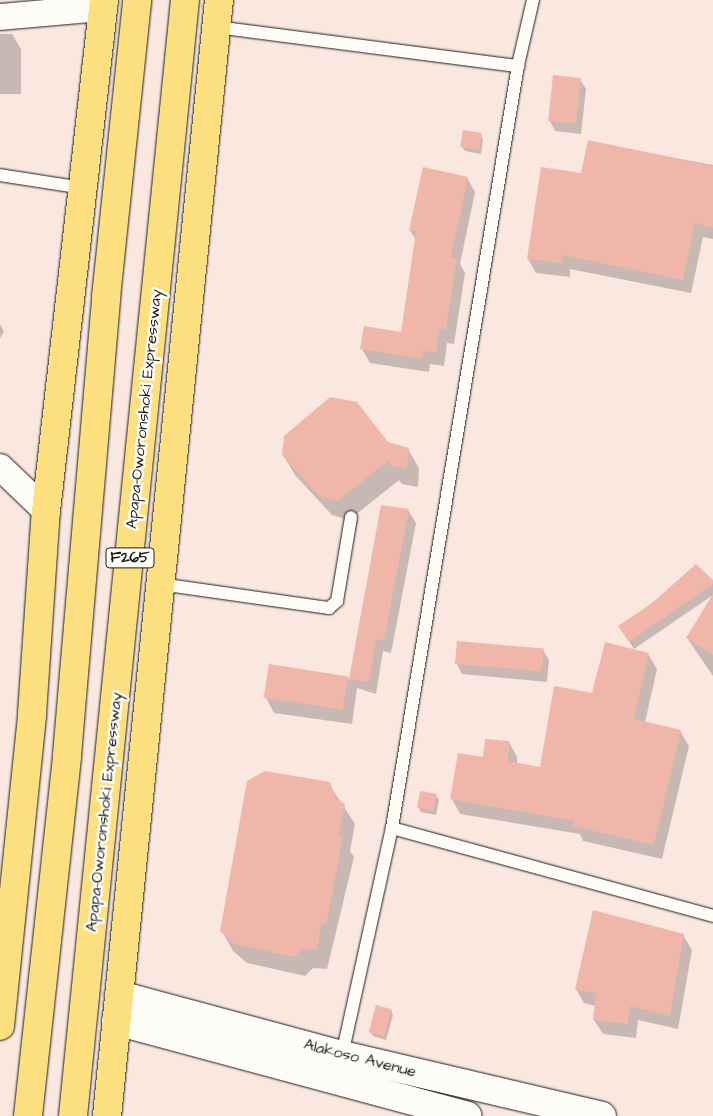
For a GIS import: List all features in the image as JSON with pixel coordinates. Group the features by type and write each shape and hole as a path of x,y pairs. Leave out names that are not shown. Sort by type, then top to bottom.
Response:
{"main road":[{"name":"F265","path":"28,1116 67,755 106,297 137,0"},
{"name":"Apapa-Oworonshoki Expressway","path":"73,1116 185,0"},
{"name":"Apapa-Oworonshoki Expressway","path":"107,1116 219,0"},
{"path":"0,1026 7,875 32,714 46,511 103,4"}],"street":[{"path":"0,17 103,4"},
{"path":"0,467 46,511"},
{"name":"Alakoso Avenue","path":"118,1008 342,1055 602,1116"},
{"name":"Alakoso Avenue","path":"118,1008 467,1116"}],"lane":[{"path":"342,1055 392,828 518,66 532,0"},
{"path":"216,27 518,66"},
{"path":"0,174 82,188"},
{"path":"160,584 329,608 338,601 351,516"},
{"path":"392,828 713,916"}],"building":[{"path":"553,75 581,78 576,124 548,121"},
{"path":"463,130 482,133 479,150 460,147"},
{"path":"588,140 713,166 713,228 695,223 683,280 563,255 562,263 527,259 541,167 581,173"},
{"path":"423,167 468,177 451,257 457,258 446,330 439,329 436,352 423,351 422,359 360,349 364,326 401,332 416,231 409,230"},
{"path":"330,397 357,402 388,442 409,448 407,469 389,465 390,459 338,501 319,496 282,455 284,436"},
{"path":"381,505 409,509 384,640 376,639 369,682 349,679"},
{"path":"696,564 713,580 713,584 629,642 618,626 651,604"},
{"path":"713,594 713,655 686,638"},
{"path":"457,641 544,649 542,671 455,664"},
{"path":"605,642 649,653 634,719 681,730 654,845 573,826 574,821 450,799 458,753 483,757 485,739 509,741 508,761 540,767 554,686 592,693"},
{"path":"269,664 348,677 343,710 264,698"},
{"path":"265,771 330,782 336,799 345,804 339,836 343,837 327,921 321,925 317,950 302,949 294,957 234,944 220,931 247,781"},
{"path":"420,791 437,794 434,811 417,808"},
{"path":"593,910 684,934 670,1016 630,1006 628,1024 593,1020 596,994 575,989"},
{"path":"376,1005 391,1009 384,1036 369,1032"}]}
